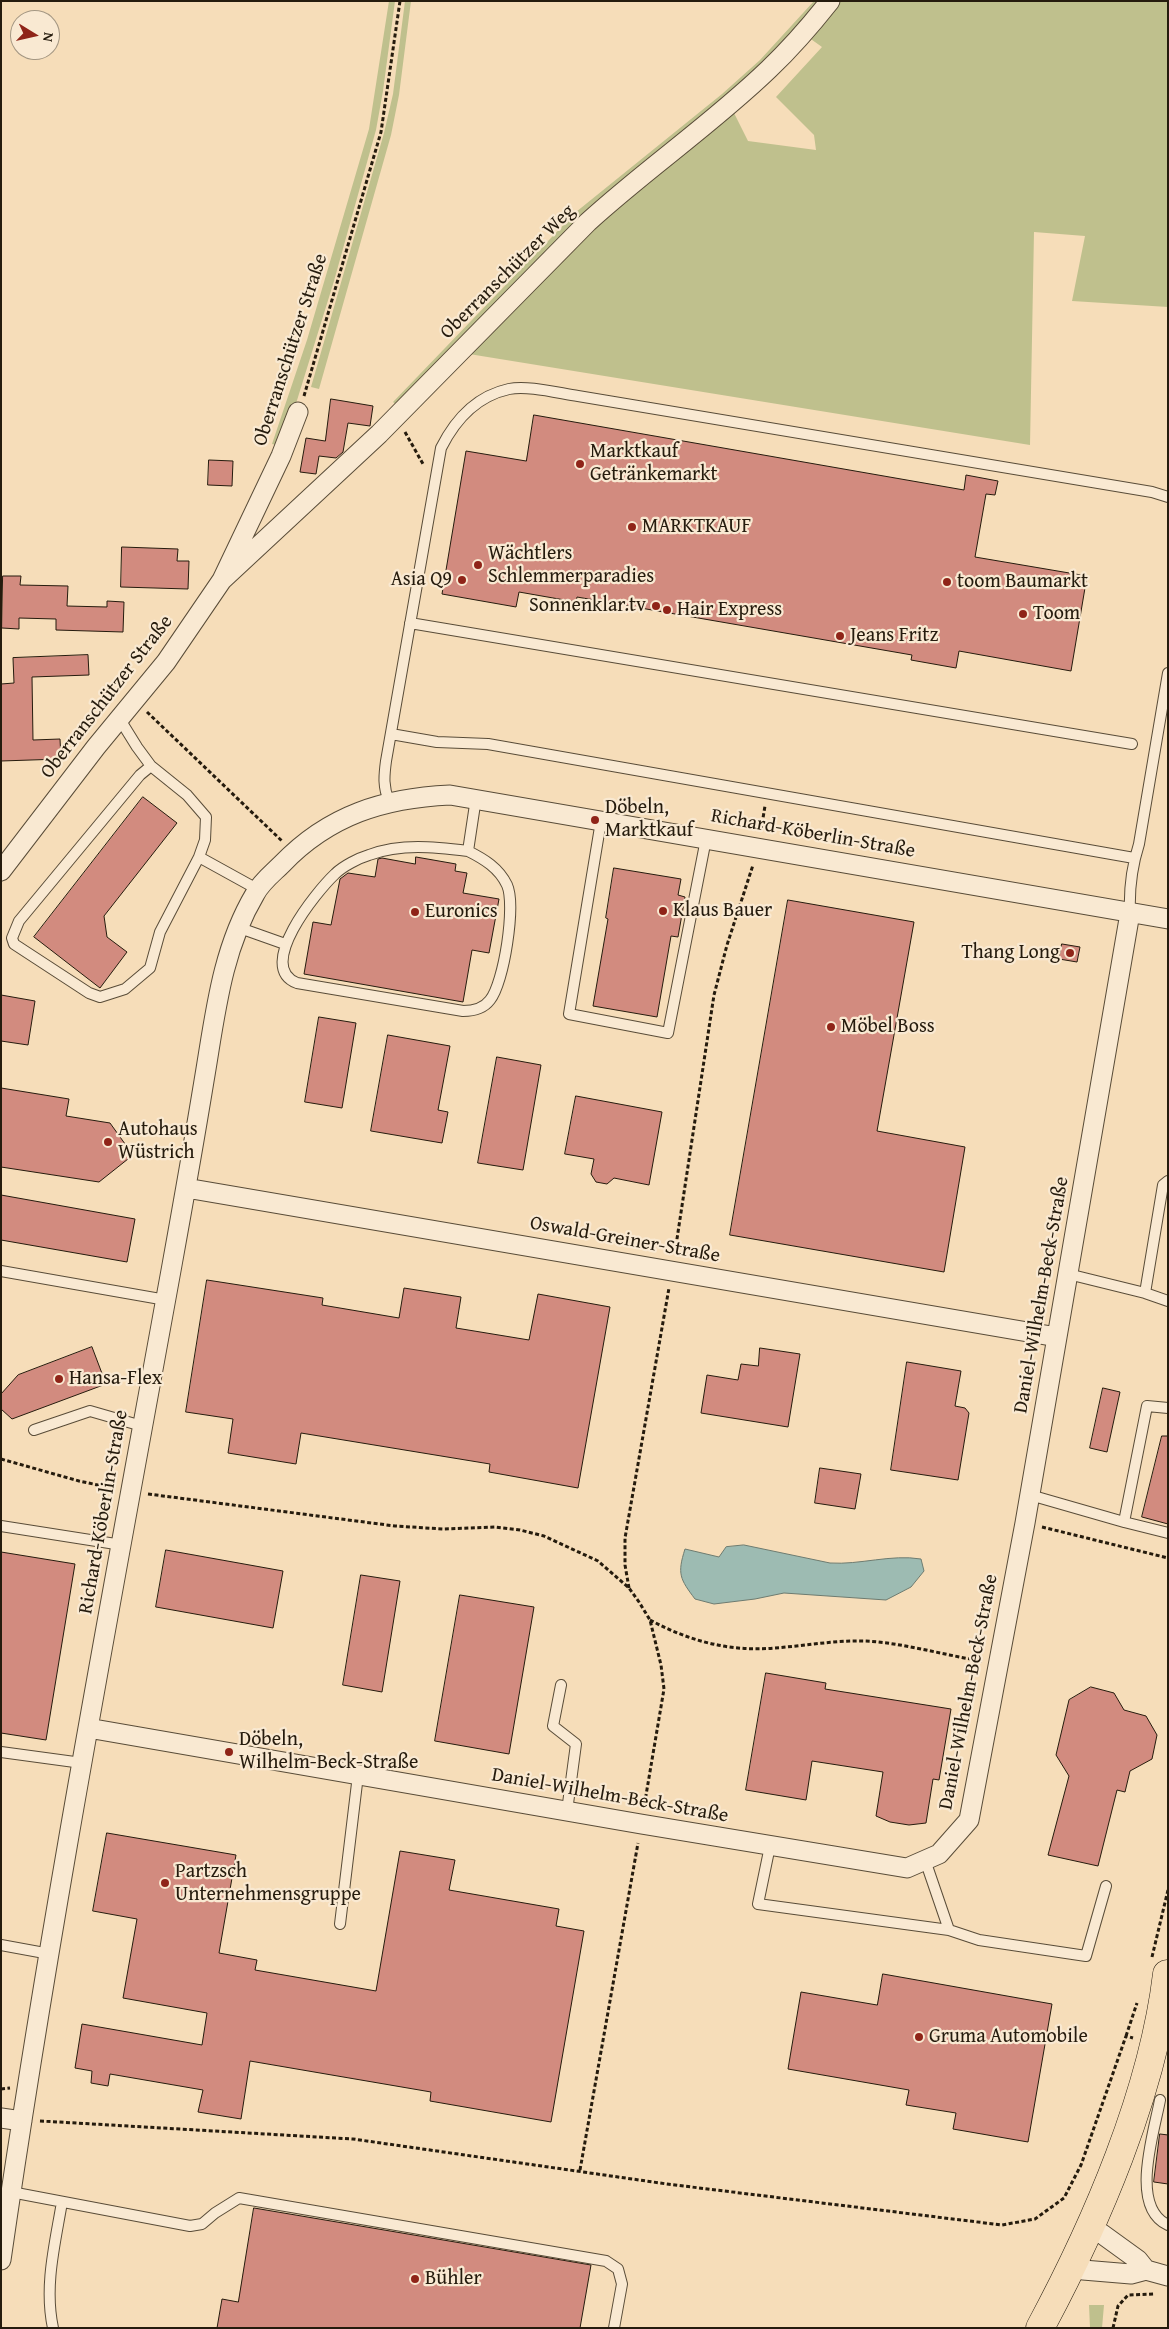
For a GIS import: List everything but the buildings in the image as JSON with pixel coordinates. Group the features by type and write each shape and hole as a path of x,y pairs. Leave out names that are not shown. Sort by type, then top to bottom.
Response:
{"main road":[{"path":"1122,2145 1126,2098 1143,2040 1168,1974"},
{"path":"1040,2328 1073,2266 1122,2145 1158,2034 1168,1974"},
{"path":"1026,2328 1043,2299 1073,2266"}],"street":[{"name":"Oberranschützer Weg","path":"222,580 397,416 588,222 769,69 803,34 830,1"},
{"name":"Oberranschützer Straße","path":"1,871 119,718 166,662 222,580 281,456 298,412"},
{"name":"Richard-Köberlin-Straße","path":"1,2260 22,2120 88,1728 186,1188 221,977 237,927 257,889 293,852 314,834 337,822 390,801 450,795 1168,919"},
{"name":"Daniel-Wilhelm-Beck-Straße","path":"88,1728 567,1812 907,1868 939,1854 969,1820 1030,1495 1130,913"},
{"name":"Oswald-Greiner-Straße","path":"186,1188 1057,1338"},
{"path":"1,2118 22,2120"},
{"path":"1090,2226 1138,2260 1146,2270"},
{"path":"1073,2266 1083,2270 1130,2274 1146,2270 1168,2276"}],"lane":[{"path":"390,801 385,792 384,780 441,448 449,432 460,418 483,400 509,389 536,390 569,395 1152,492 1168,498"},
{"path":"410,623 1132,744"},
{"path":"1130,913 1134,858 1141,834 1168,673"},
{"path":"119,718 151,766 187,795 206,817 206,840 160,932 150,968 125,990 100,997 89,993 14,944 12,938 19,921 140,775 151,766"},
{"path":"391,734 437,742 488,744 1134,858"},
{"path":"468,851 476,798"},
{"path":"601,821 569,1014 668,1033 706,839"},
{"path":"417,847 468,851 491,864 500,874 512,898 512,912 500,979 490,1001 482,1007 472,1011 463,1011 288,980 283,972 281,963 285,944 302,916 337,872 368,855 417,847"},
{"path":"199,857 257,889"},
{"path":"237,927 285,944"},
{"path":"1145,1293 1162,1185 1168,1181"},
{"path":"1,1271 166,1300"},
{"path":"1068,1274 1145,1293 1168,1301"},
{"path":"1124,1522 1147,1406 1168,1408"},
{"path":"34,1430 90,1410 142,1426"},
{"path":"1030,1495 1168,1533"},
{"path":"1,1526 122,1545"},
{"path":"560,1685 553,1726 576,1744 567,1812"},
{"path":"1,1752 82,1763"},
{"path":"340,1924 358,1775"},
{"path":"770,1846 758,1904 949,1930 979,1940 1086,1956 1106,1886"},
{"path":"925,1860 949,1930"},
{"path":"1,1945 50,1954"},
{"path":"1160,2100 1145,2184 1147,2201 1152,2212 1168,2225"},
{"path":"11,2192 190,2226 202,2224 215,2213 239,2198 606,2261 618,2269 622,2284 614,2328"},
{"path":"53,2328 48,2302 50,2270 62,2202"}],"path":[{"name":"Oberranschützer Straße","path":"298,412 381,132 400,1"},
{"path":"397,416 415,454 434,481"},
{"path":"134,700 293,852"},
{"path":"629,1588 625,1564 627,1521 672,1271 714,995 758,847 767,793"},
{"path":"1,1459 79,1481 132,1491 396,1526 443,1529 495,1527 520,1530 544,1536 578,1550 598,1562 629,1588 650,1620 657,1642 664,1689 580,2170"},
{"path":"1025,1523 1168,1558"},
{"path":"650,1620 693,1640 743,1649 773,1649 864,1641 888,1643 999,1664"},
{"path":"22,2120 353,2139 580,2170 667,2184 1002,2225 1035,2218 1064,2198 1081,2165 1126,2036 1143,2040"},
{"path":"1114,2328 1118,2306 1128,2295 1158,2294"}],"green space":[{"path":"389,1 395,1 376,130 334,281 294,410 280,446 272,444 307,340 369,129"},
{"path":"405,1 411,1 399,95 391,135 319,389 311,387 384,133 393,94"},
{"path":"814,1 822,1 798,30 399,407 393,402 576,212 722,94 760,60"},
{"path":"837,1 1168,1 1168,307 1072,301 1085,236 1034,232 1030,445 469,354 592,226 733,111 748,141 816,150 814,135 776,97 822,47 808,37"},
{"path":"1089,2305 1104,2305 1102,2328 1090,2328"}],"water":[{"path":"744,1545 830,1563 853,1563 898,1558 921,1559 924,1571 911,1587 886,1600 784,1593 714,1604 695,1599 681,1576 681,1565 685,1549 719,1557 726,1547"}],"place":[{"name":"Marktkauf Getränkemarkt","path":"580,464"},
{"name":"MARKTKAUF","path":"632,527"},
{"name":"Wächtlers Schlemmerparadies","path":"478,565"},
{"name":"Asia Q9","path":"462,580"},
{"name":"toom Baumarkt","path":"947,582"},
{"name":"Sonnenklar.tv","path":"656,606"},
{"name":"Hair Express","path":"667,610"},
{"name":"Toom","path":"1023,614"},
{"name":"Jeans Fritz","path":"840,636"},
{"name":"Döbeln, Marktkauf","path":"595,820"},
{"name":"Klaus Bauer","path":"663,911"},
{"name":"Euronics","path":"415,912"},
{"name":"Thang Long","path":"1070,953"},
{"name":"Möbel Boss","path":"831,1027"},
{"name":"Autohaus Wüstrich","path":"108,1142"},
{"name":"Hansa-Flex","path":"59,1379"},
{"name":"Döbeln, Wilhelm-Beck-Straße","path":"229,1752"},
{"name":"Partzsch Unternehmensgruppe","path":"165,1883"},
{"name":"Gruma Automobile","path":"919,2037"},
{"name":"Bühler","path":"415,2279"}]}
